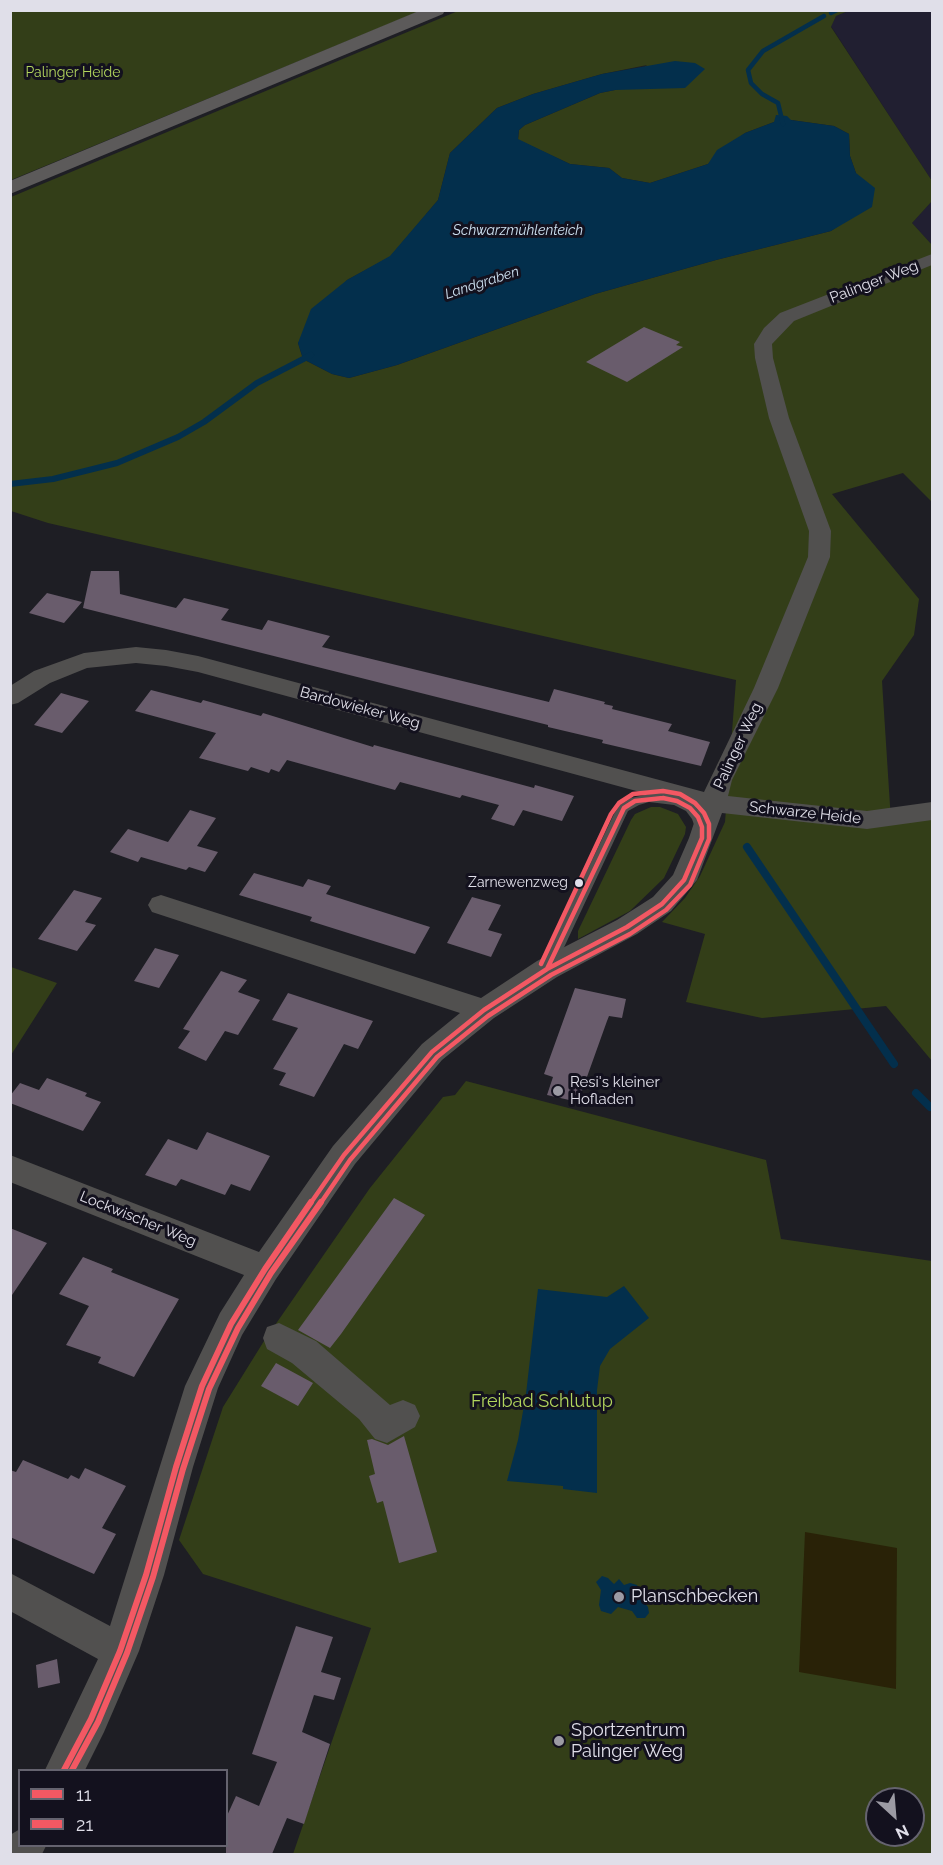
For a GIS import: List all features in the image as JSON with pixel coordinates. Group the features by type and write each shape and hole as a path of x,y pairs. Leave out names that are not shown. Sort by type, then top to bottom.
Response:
{"main road":[{"path":"10,188 437,10"}],"street":[{"name":"Palinger Weg","path":"65,1769 91,1719 120,1651 146,1575 176,1467 202,1386 231,1324 344,1155 432,1052 484,1010 547,969 627,927 662,904 684,880 702,838 720,780 766,688 819,557 820,531 779,418 764,358 763,344 771,332 787,317 933,260"},
{"name":"Bardowieker Weg","path":"10,697 42,677 84,662 136,655 166,658 198,664 712,803"},
{"name":"Schwarze Heide","path":"712,803 867,820 933,811"},
{"path":"161,905 484,1010"},
{"name":"Lockwischer Weg","path":"10,1168 266,1269"},
{"path":"279,1338 304,1352 372,1408 387,1427 403,1416"},
{"path":"10,1591 120,1651"}],"lane":[{"path":"547,969 624,808 635,801 649,798 677,801 690,808 698,817 702,827 702,838"}],"shaded area":[{"path":"848,11 932,11 932,181 831,26 836,16"},
{"path":"932,201 932,245 912,223"}],"green space":[{"name":"Palinger Heide","path":"10,11 420,11 11,180"},
{"path":"458,11 848,11 836,16 831,27 932,181 932,201 912,223 932,245 932,502 903,473 832,494 919,599 914,635 882,681 891,821 932,815 932,1061 886,1006 762,1018 686,1002 705,934 662,922 685,898 700,876 725,822 736,680 48,523 11,511 11,197","holes":["647,65 615,90 600,93 525,125 519,130 518,140 570,164 609,168 622,178 650,183 708,164 745,133 774,122 791,120 834,126 849,134 850,156 856,173 849,218 831,231 595,294 397,365 349,378 332,374 303,359 298,343 347,280 390,257 438,200 450,153 497,108 533,94 602,74"]},
{"path":"651,807 660,807 678,814 686,827 685,834 664,878 630,911 578,939 578,931 631,820 635,814"},
{"path":"10,967 57,983 11,1055"},
{"name":"Freibad Schlutup","path":"466,1081 766,1160 781,1239 932,1261 932,1854 293,1854 371,1628 203,1574 179,1540 223,1407 264,1341 370,1188 443,1097 455,1095"}],"sand":[{"path":"805,1532 897,1548 896,1689 799,1672"}],"water":[{"name":"Schwarzmühlenteich","path":"675,61 695,63 705,69 685,88 615,90 600,93 525,125 519,130 518,139 570,164 609,168 622,178 650,183 708,164 717,150 745,133 774,122 776,115 787,116 791,120 834,126 849,134 850,156 856,173 875,188 872,207 831,231 595,294 397,365 349,378 332,374 303,359 298,343 311,309 347,280 390,256 438,200 450,153 497,108 533,94 602,74"},
{"path":"624,1286 649,1318 610,1349 600,1366 597,1390 597,1493 563,1489 563,1486 507,1481 518,1440 526,1394 538,1289 607,1297"},
{"name":"Planschbecken","path":"602,1576 614,1584 619,1579 624,1585 630,1583 637,1585 640,1591 638,1595 648,1607 649,1613 645,1618 637,1618 632,1611 618,1607 611,1614 601,1611 599,1605 601,1590 596,1582"}],"building":[{"path":"644,327 680,342 676,345 683,347 627,382 586,362"},
{"path":"91,571 119,571 120,594 176,608 184,598 229,609 221,620 262,630 268,620 330,636 322,647 549,702 554,689 605,702 604,704 613,706 612,709 672,724 668,731 710,742 701,766 602,743 603,740 548,727 548,725 83,608"},
{"path":"47,593 82,602 64,623 29,613"},
{"path":"151,690 201,703 203,700 261,716 263,713 373,747 374,745 534,788 535,785 574,796 562,821 523,810 514,826 491,819 499,805 462,795 460,798 400,782 395,790 287,760 279,772 271,769 269,773 251,767 248,771 199,758 216,733 135,711"},
{"path":"61,693 89,701 62,733 34,725"},
{"path":"190,810 216,818 197,846 218,852 205,872 189,867 186,870 141,857 138,862 110,852 128,829 168,842"},
{"path":"254,873 303,887 308,879 331,886 326,894 430,927 415,954 310,921 312,917 239,895"},
{"path":"74,890 102,898 85,922 96,925 77,951 38,939"},
{"path":"472,897 501,905 488,930 502,934 491,957 447,943"},
{"path":"155,948 179,955 159,988 134,981"},
{"path":"221,971 247,980 238,992 260,1000 238,1035 225,1031 206,1061 178,1048 190,1031 183,1029"},
{"path":"575,988 626,999 622,1018 609,1016 578,1102 547,1095 553,1077 544,1074"},
{"path":"288,993 373,1021 358,1049 344,1044 314,1097 279,1085 286,1073 273,1069 298,1028 272,1020"},
{"path":"47,1078 87,1093 85,1096 101,1102 83,1131 10,1103 10,1096 20,1083 39,1090"},
{"path":"207,1132 270,1156 250,1191 231,1184 225,1195 181,1179 176,1186 145,1175 168,1139 197,1150"},
{"path":"394,1198 425,1215 341,1334 330,1348 298,1330"},
{"path":"10,1228 47,1243 10,1298"},
{"path":"83,1257 113,1269 111,1272 179,1299 134,1377 98,1363 101,1357 66,1345 89,1306 59,1294"},
{"path":"276,1363 313,1383 298,1406 261,1386"},
{"path":"404,1436 437,1552 399,1563 383,1501 377,1503 369,1476 375,1474 367,1440 372,1439 388,1445"},
{"path":"23,1460 68,1479 71,1475 79,1479 85,1468 126,1486 102,1528 116,1534 94,1574 10,1537 10,1470 16,1472"},
{"path":"296,1626 333,1637 321,1672 341,1678 334,1700 314,1695 302,1732 330,1744 304,1824 287,1818 272,1854 226,1854 228,1814 236,1796 259,1806 277,1762 252,1754"},
{"path":"57,1659 60,1683 38,1688 36,1665"}],"waterway":[{"name":"Landgraben","path":"831,13 837,10"},
{"name":"Landgraben","path":"783,124 778,103 762,94 751,83 748,70 763,51 824,16"},
{"name":"Landgraben","path":"10,484 53,479 117,463 178,437 204,422 257,383 311,355"},
{"path":"747,847 894,1064"},
{"path":"916,1093 930,1107"}],"transit line":[{"name":"21","path":"73,1769 98,1722 127,1653 153,1577 183,1469 209,1389 238,1328 271,1273 350,1160 437,1057 488,1016 551,975 630,934 666,910 690,885 709,839 709,824 704,813 695,803 680,794 663,791 633,794 619,803 611,814 541,964"},
{"name":"11","path":"663,798 677,801 690,808 698,817 702,827 702,838 684,880 662,904 627,927 547,969 624,808 635,801 663,798"},
{"name":"11","path":"65,1769 91,1719 120,1651 146,1575 176,1467 202,1386 231,1324 265,1269 344,1155 432,1052 484,1010 547,969"}],"place":[{"name":"Zarnewenzweg","path":"579,883"},
{"name":"Resi's kleiner Hofladen","path":"558,1091"},
{"name":"Planschbecken","path":"619,1597"},
{"name":"Sportzentrum Palinger Weg","path":"559,1741"}]}
